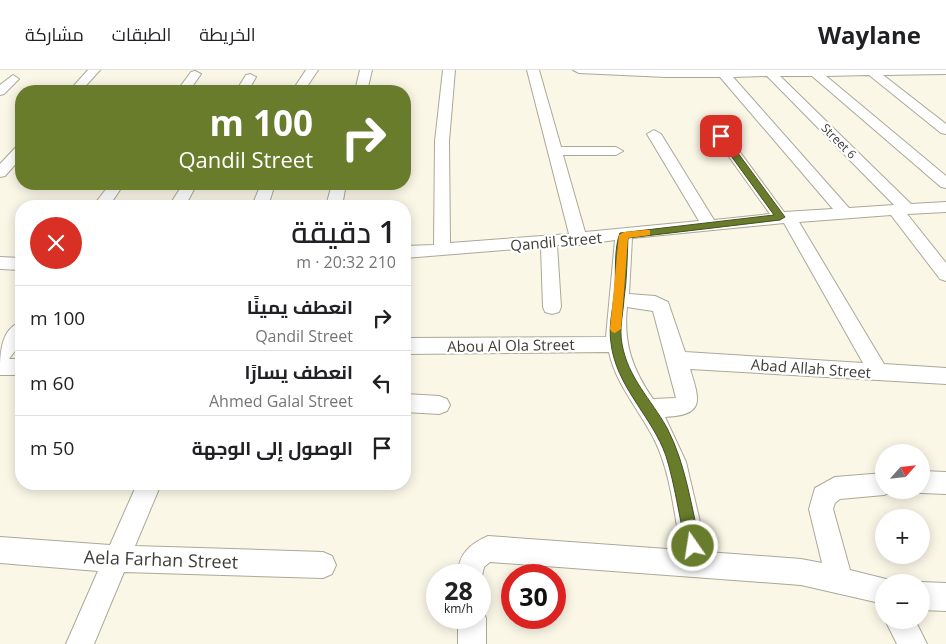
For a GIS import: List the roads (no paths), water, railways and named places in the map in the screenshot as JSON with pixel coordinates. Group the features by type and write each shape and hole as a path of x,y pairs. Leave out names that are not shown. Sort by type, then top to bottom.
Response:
{"street":[{"path":"80,85 94,70"},
{"path":"302,85 312,70"},
{"path":"362,85 366,70"},
{"path":"442,250 442,141 449,70"},
{"path":"533,70 578,240"},
{"path":"579,70 641,74 946,71"},
{"path":"934,70 946,79"},
{"path":"872,71 946,130"},
{"path":"816,73 946,184"},
{"path":"187,85 195,74"},
{"path":"724,74 844,212"},
{"name":"Street 6","path":"771,74 901,209 946,275"},
{"path":"245,85 250,77"},
{"path":"0,91 13,79"},
{"path":"654,134 708,225"},
{"path":"721,136 784,217 879,372"},
{"path":"555,152 616,151"},
{"path":"0,173 15,157"},
{"name":"Qandil Street","path":"411,252 578,240 784,217 946,207"},
{"path":"624,235 619,300 615,320 616,344 625,372 646,409 662,431 673,456 697,564"},
{"path":"550,242 552,307"},
{"path":"0,264 15,264"},
{"path":"619,300 655,303 660,307 677,360 687,401 682,407 646,409"},
{"path":"0,356 15,337"},
{"name":"Abou Al Ola Street","path":"411,346 616,344"},
{"name":"Abad Allah Street","path":"677,360 946,376"},
{"path":"0,367 15,367"},
{"path":"411,403 439,405"},
{"path":"930,482 946,482"},
{"path":"839,580 821,509 824,496 834,488 875,485"},
{"path":"80,644 146,490"},
{"path":"472,564 477,555 488,548 801,572 875,590"},
{"name":"Aela Farhan Street","path":"0,550 117,559 323,565"},
{"path":"930,596 946,597"},
{"path":"472,629 472,644"},
{"path":"904,629 913,644"}]}
